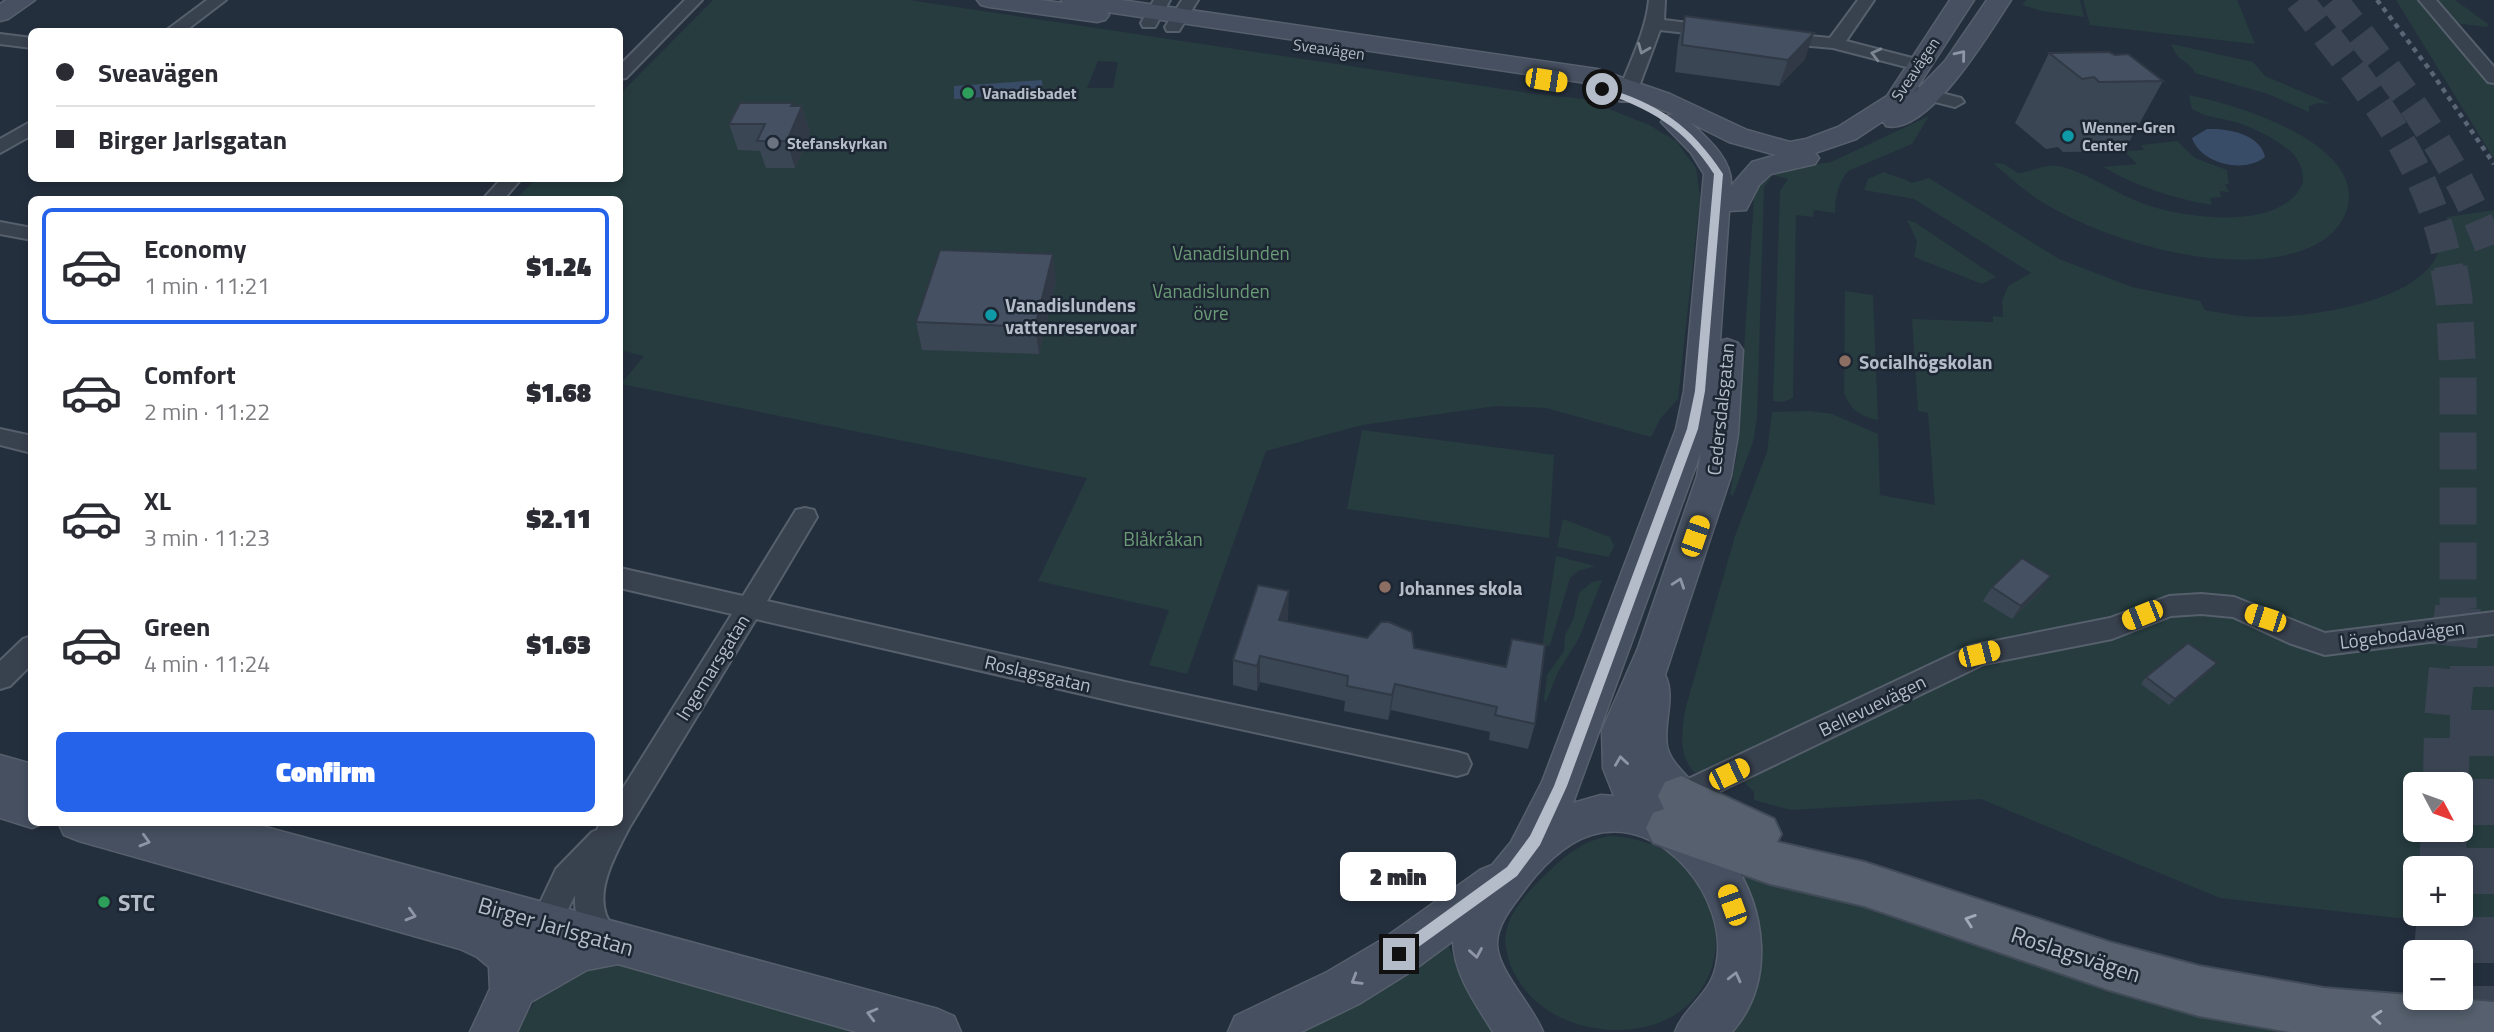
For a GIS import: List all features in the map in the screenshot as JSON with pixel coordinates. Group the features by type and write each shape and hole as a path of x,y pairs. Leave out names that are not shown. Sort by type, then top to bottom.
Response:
{"main road":[{"path":"0,14 23,0"},
{"name":"Sveavägen","path":"989,0 1168,13"},
{"name":"Sveavägen","path":"1073,0 1597,77 1627,92 1669,119 1763,154 1818,157 1858,141 1903,115 1914,91 1918,65 1962,0"},
{"name":"Sveavägen","path":"1914,91 1967,49 1999,0"},
{"name":"Sveavägen","path":"1627,92 1698,115 1763,154"},
{"path":"1669,119 1702,148 1727,189"},
{"name":"Cedersdalsgatan","path":"1727,189 1744,183 1763,154"},
{"name":"Cedersdalsgatan","path":"1667,815 1623,774 1619,743 1657,648 1714,475 1724,393 1727,189"},
{"name":"Cedersdalsgatan","path":"1520,863 1561,786 1693,429 1727,189"},
{"path":"0,773 28,781"},
{"path":"0,800 28,808"},
{"path":"1251,1032 1343,988 1399,954 1576,821 1600,814 1667,815 1686,840 1713,867 1727,890 1738,925 1738,974 1729,998 1698,1032"},
{"name":"Roslagsvägen","path":"1667,815 1770,862 1864,884 2109,966 2199,991 2324,1013 2494,1028"},
{"name":"Birger Jarlsgatan","path":"93,826 460,928 488,939 500,947 512,961 497,1020"},
{"name":"Birger Jarlsgatan","path":"188,826 546,922 938,1032"},
{"path":"1520,863 1488,903 1475,932 1474,951 1490,987 1520,1032"},
{"name":"Ingemarsgatan","path":"497,1020 546,922"},
{"path":"497,1020 546,967 580,950 610,941"}],"street":[{"path":"178,28 218,0"},
{"path":"623,71 694,0"},
{"path":"1627,92 1644,45 1655,24 1657,0"},
{"path":"1833,43 1840,38 1866,0"},
{"path":"2427,0 2494,78"},
{"path":"1655,24 1724,32"},
{"path":"1765,36 1833,43 1918,65"},
{"path":"0,39 28,42"},
{"path":"1914,91 1955,102"},
{"path":"0,148 28,129"},
{"path":"495,196 509,182"},
{"path":"0,228 28,233"},
{"path":"0,437 28,444"},
{"name":"Ingemarsgatan","path":"623,812 805,517"},
{"name":"Roslagsgatan","path":"623,579 1125,693 1457,764"},
{"name":"Lögebodavägen","path":"2070,635 2112,628 2169,606 2201,604 2244,611 2312,641 2325,644 2494,623"},
{"name":"Bellevuevägen","path":"1667,815 1979,654 2070,635"},
{"path":"0,678 28,651"},
{"name":"Ingemarsgatan","path":"546,922 567,878 614,826"},
{"name":"Ingemarsgatan","path":"610,941 592,919 589,903 591,885 615,826"}],"green space":[{"name":"Vanadislunden","path":"713,0 909,0 1584,99 1649,125 1676,141 1696,168 1700,198 1678,399 1660,419 1651,437 1546,408 1496,406 1362,425 1266,451 1187,674 1149,665 1169,610 1038,581 1087,478 623,384 644,356 623,351 623,196 519,196 533,182 623,182 623,91","holes":["1098,61 1118,62 1113,88 1087,88"]},
{"path":"2026,0 2080,0 2084,17 2022,5"},
{"path":"2083,0 2237,0 2255,44 2090,25"},
{"path":"2396,0 2455,0 2488,24 2487,27 2454,23 2494,64 2494,159"},
{"path":"2171,44 2253,62 2265,76 2331,104 2318,103 2309,106 2309,112 2268,94 2195,73 2177,55"},
{"path":"2189,95 2264,118 2318,146 2337,165 2348,186 2347,209 2332,234 2317,244 2287,255 2217,259 2179,253 2107,233 2075,219 2033,196 1993,163 2004,164 2018,173 2059,166 2147,205 2207,217 2252,215 2272,210 2289,201 2303,183 2301,167 2293,153 2252,128 2192,109"},
{"path":"1929,116 1912,144 1848,171 1838,191 1835,213 1814,210 1813,217 1796,215 1793,398 1783,402 1773,401 1780,191 1788,179 1773,175 1764,187 1757,418 1753,442 1733,496 1730,494 1737,454 1755,183 1769,171 1831,162"},
{"path":"2177,141 2195,158 2227,170 2229,184 2225,184 2229,192 2219,191 2222,197 2210,198 2212,205 2156,191 2103,167 2137,164 2124,151 2144,150 2141,145"},
{"path":"1884,172 1912,183 1929,178 2059,259 2132,287 2200,301 2205,310 2251,317 2328,311 2380,297 2403,287 2422,274 2435,259 2447,217 2494,210 2494,932 2465,926 2473,926 2473,856 2403,856 2403,919 2220,898 1981,799 1791,810 1754,800 1754,792 1734,776 1694,772 1683,751 1685,710 1735,536 1767,452 1772,412 1810,411 1832,414 1878,434 1880,495 1935,505 1928,413 1918,411 1912,319 1993,322 1993,316 2003,317 2002,301 2008,286 2031,273 1914,199 1864,190 1868,179"},
{"path":"1907,220 1916,223 1996,277 1982,284 1914,257 1917,241"},
{"path":"1845,291 1873,295 1878,420 1856,411 1844,393"},
{"path":"1362,430 1554,455 1549,538 1347,509"},
{"path":"1563,519 1610,537 1614,546 1609,557 1557,547"},
{"path":"1556,556 1595,566 1578,571 1570,578 1550,645 1542,648"},
{"path":"1602,580 1579,638 1558,672 1546,702 1547,675 1564,651 1565,635 1573,620 1579,593 1592,582"},
{"path":"1610,836 1655,846 1688,869 1708,900 1716,936 1711,971 1692,1001 1660,1022 1615,1030 1598,1029 1566,1020 1539,1004 1518,979 1510,964 1505,941 1508,925 1516,909 1544,876 1582,846"},
{"path":"1753,868 2087,983 2162,1002 2324,1032 1731,1032 1746,1012 1761,974 1760,936 1737,875 1739,869"},
{"path":"1448,945 1471,997 1498,1032 1289,1032"},
{"path":"593,956 860,1032 516,1032 547,982"}],"water":[{"path":"1042,80 1043,93 954,99 954,86"},
{"path":"2207,129 2242,134 2257,143 2265,157 2246,165 2224,164 2214,160 2197,147 2192,138"}],"building":[{"path":"1685,16 1814,33 1788,60 1682,45"},
{"path":"2109,52 2115,55 2128,54 2163,81 2099,82 2094,77 2082,79 2049,53"},
{"path":"740,103 793,103 791,106 802,106 787,141 757,141 765,124 729,124"},
{"path":"940,250 1053,254 1035,327 916,322"},
{"path":"2022,558 2051,576 2021,606 1992,587"},
{"path":"1258,585 1289,591 1279,620 1367,638 1381,622 1389,622 1412,632 1414,648 1506,667 1512,639 1545,645 1535,724 1495,715 1497,707 1395,684 1392,695 1347,686 1348,676 1260,656 1257,666 1233,660"},
{"path":"2188,643 2217,663 2175,699 2146,677"}],"tunnel":[{"path":"2299,0 2370,94 2411,160 2440,231 2449,270"},
{"path":"2333,0 2404,92 2445,156 2480,224 2494,261"},
{"path":"2449,268 2454,298 2458,375 2458,607"},
{"path":"2446,772 2447,719 2458,607"},
{"path":"2472,1032 2473,666"},
{"path":"2443,842 2443,856"},
{"path":"2438,940 2439,926"}],"railway":[{"path":"2377,0 2430,70 2494,164"}],"place":[{"name":"Vanadisbadet","path":"968,93"},
{"name":"Wenner-Gren Center","path":"2068,136"},
{"name":"Stefanskyrkan","path":"773,143"},
{"name":"Vanadislundens vattenreservoar","path":"991,315"},
{"name":"Socialhögskolan","path":"1845,361"},
{"name":"Johannes skola","path":"1385,587"},
{"name":"STC","path":"104,902"}],"route":[{"path":"1399,954 1512,871 1527,855 1561,786 1693,429 1700,391 1718,174 1702,148 1674,122 1633,100 1602,89"}],"park label":[{"name":"Vanadislunden övre","path":"1211,301"},
{"name":"Blåkråkan","path":"1163,538"}]}
